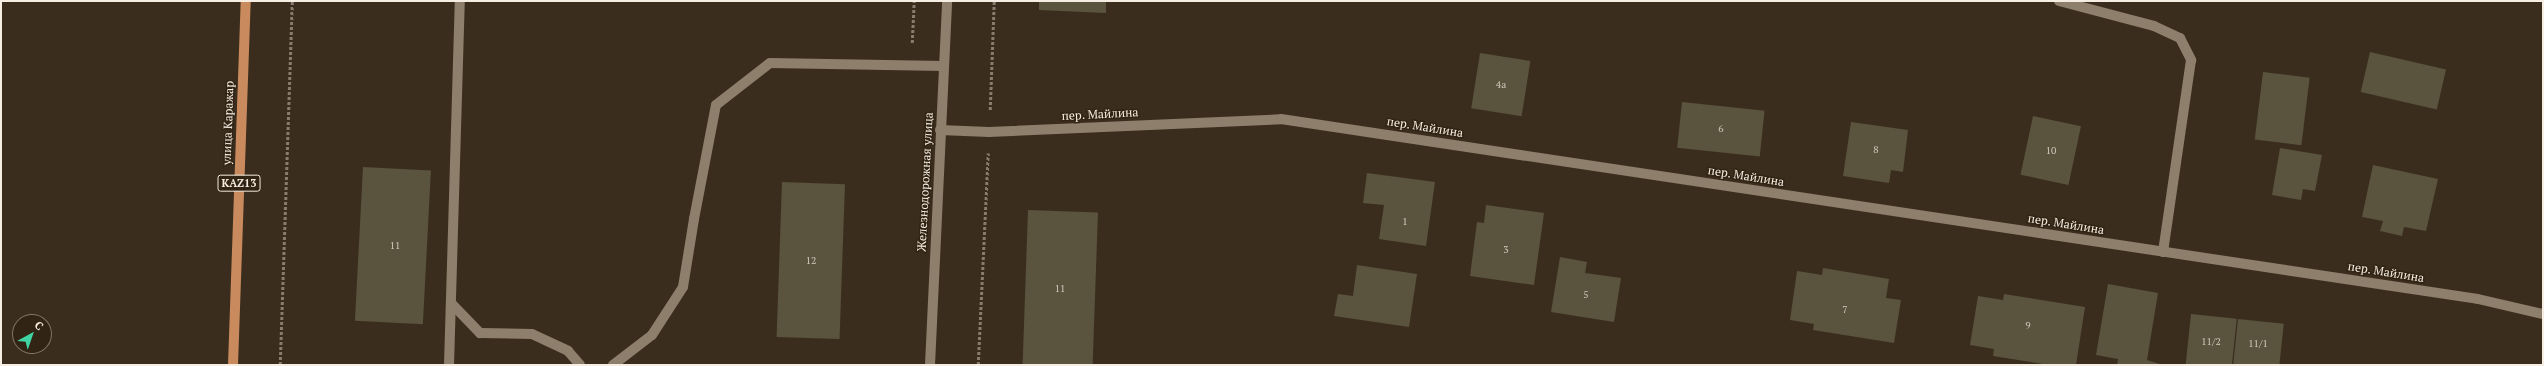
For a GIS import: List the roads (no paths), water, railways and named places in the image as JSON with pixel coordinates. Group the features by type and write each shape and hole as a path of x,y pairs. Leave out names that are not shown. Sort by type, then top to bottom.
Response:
{"main road":[{"name":"улица Каражар","path":"233,365 246,1"}],"street":[{"path":"448,365 460,1"},
{"name":"Железнодорожная улица","path":"930,365 947,1"},
{"path":"2059,1 2154,26 2180,38 2192,60 2163,252"},
{"path":"613,365 652,335 683,287 694,219 716,105 770,63 944,66"},
{"name":"пер. Майлина","path":"940,130 989,132 1281,119 2478,299 2543,314"},
{"path":"451,302 480,333 532,334 568,351 580,365"}]}
